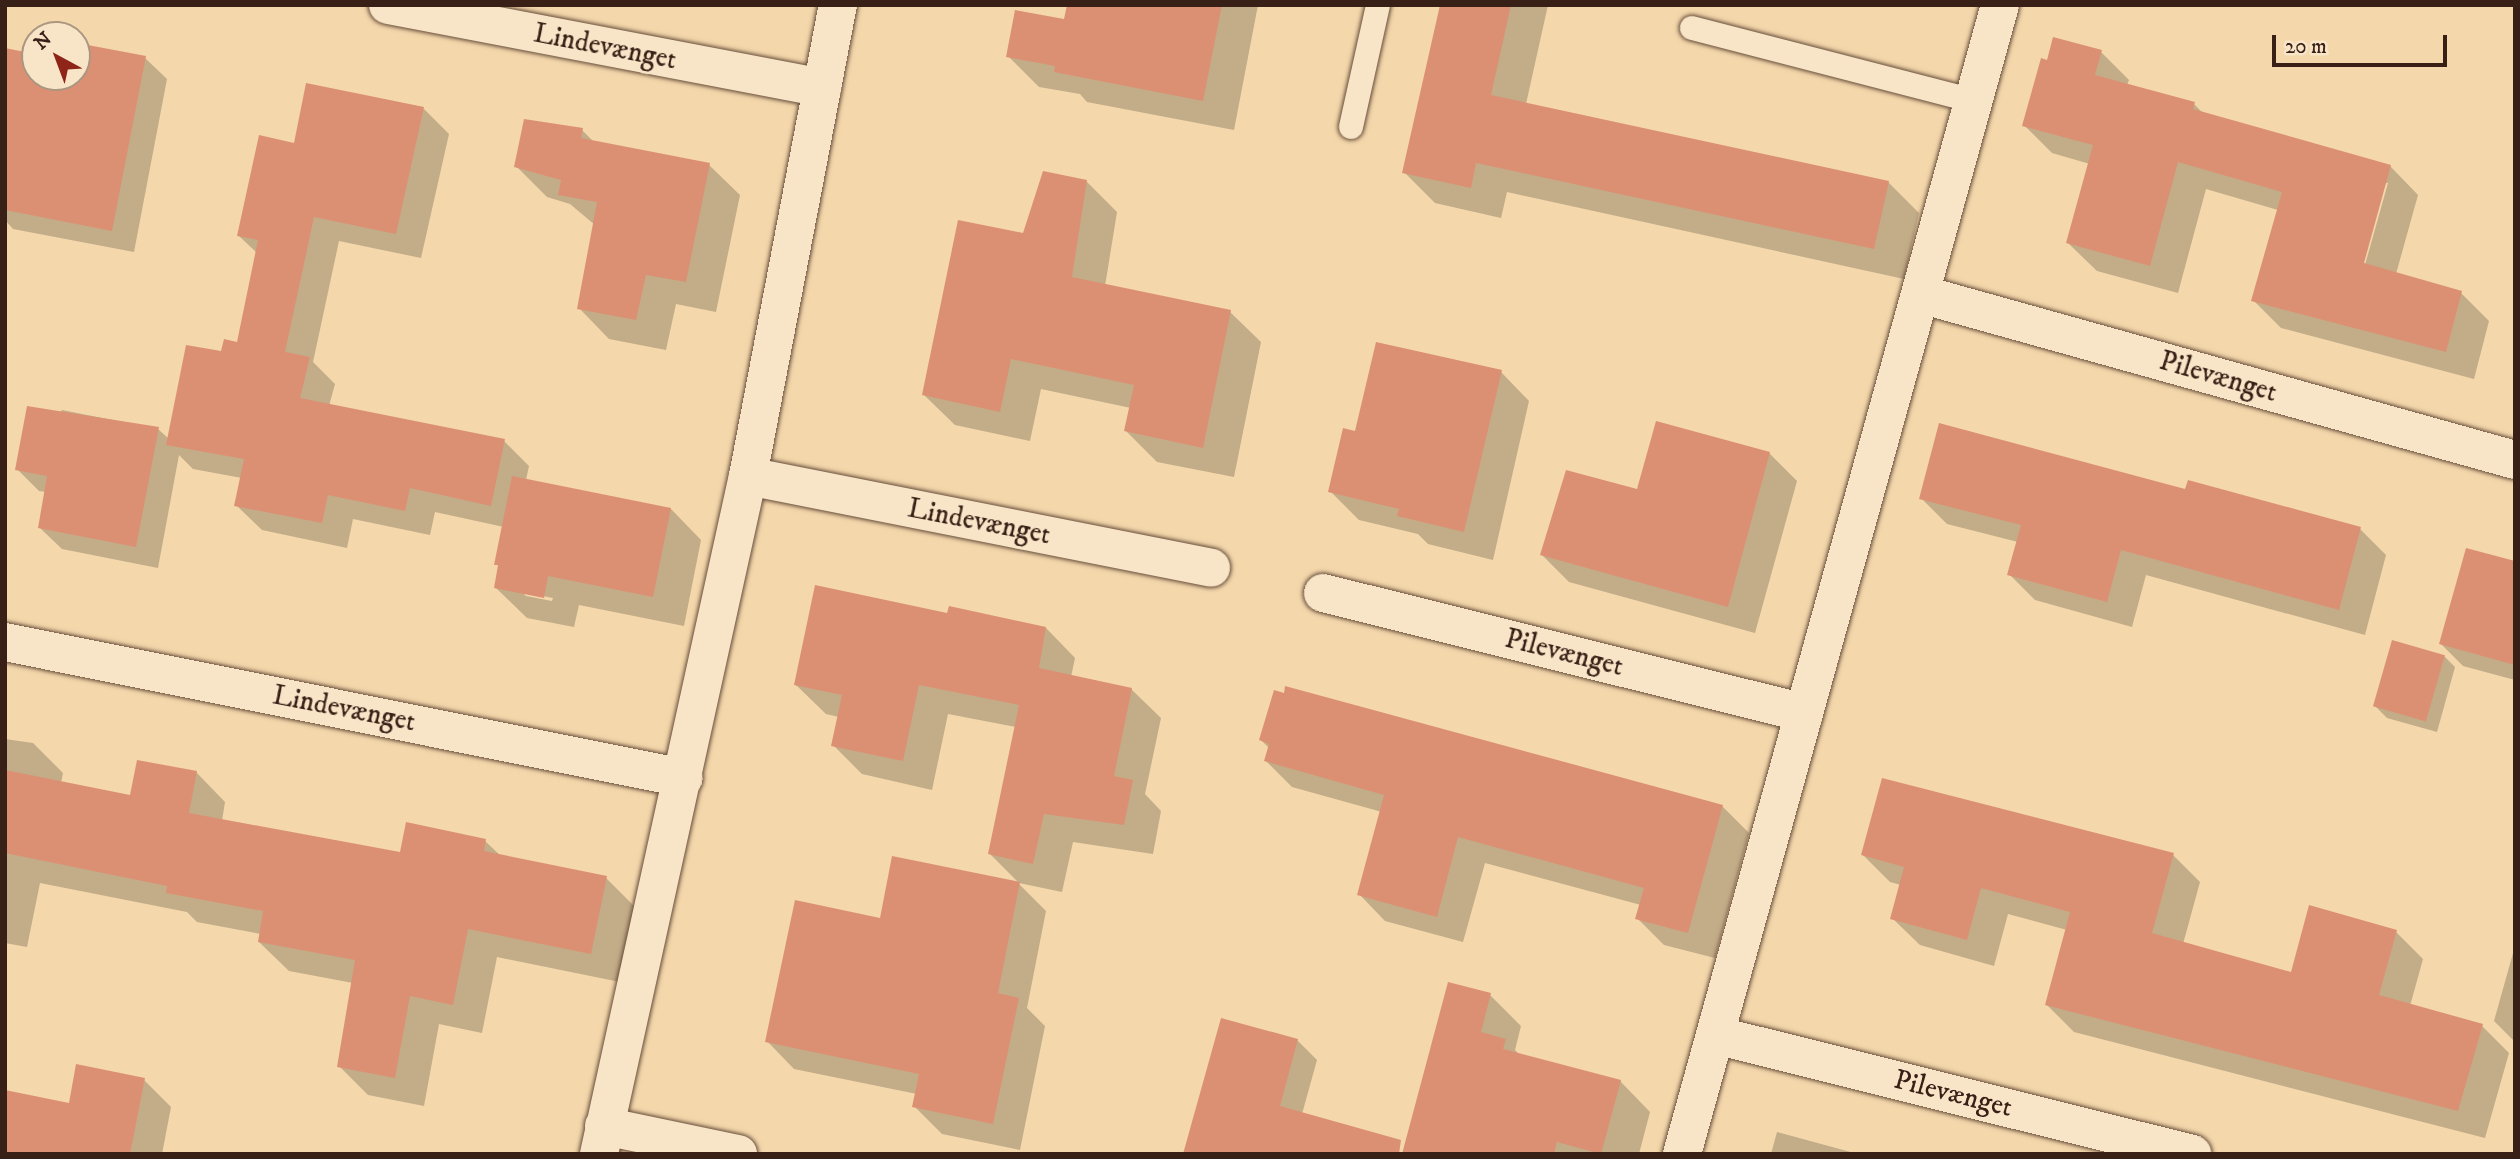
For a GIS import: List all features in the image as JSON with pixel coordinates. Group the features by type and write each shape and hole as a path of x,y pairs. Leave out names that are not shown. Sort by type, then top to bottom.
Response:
{"street":[{"name":"Lindevænget","path":"388,5 822,88"},
{"path":"738,1154 602,1140 748,476 838,5"},
{"path":"1682,1154 2000,5"},
{"name":"Pilevænget","path":"1920,294 2515,460"},
{"name":"Lindevænget","path":"748,476 1211,568"},
{"name":"Pilevænget","path":"1323,593 1804,713"},
{"name":"Lindevænget","path":"5,642 683,778"},
{"name":"Pilevænget","path":"1715,1035 2192,1154"}],"lane":[{"path":"1351,127 1378,5"},
{"path":"1692,28 1974,101"}],"building":[{"path":"1067,5 1222,5 1203,101 1054,72 1055,66 1006,57 1015,10 1064,19"},
{"path":"1440,5 1511,5 1491,95 1889,181 1874,249 1476,163 1471,188 1402,173"},
{"path":"2053,37 2102,50 2095,75 2195,102 2193,109 2391,165 2364,263 2462,291 2446,352 2251,301 2282,192 2178,162 2150,266 2066,243 2093,145 2022,126 2041,58 2047,60"},
{"path":"91,46 146,56 112,231 5,210 5,48 21,51 21,91 91,91"},
{"path":"306,83 424,107 396,234 314,217 285,352 310,357 300,398 505,439 491,506 410,488 405,511 328,495 322,523 234,506 244,459 166,445 186,345 221,351 224,339 237,342 258,240 237,236 259,135 294,143"},
{"path":"524,119 583,128 581,138 710,163 686,282 646,275 636,320 577,309 597,202 558,195 561,180 514,167"},
{"path":"1043,171 1087,180 1072,277 1231,310 1203,448 1124,431 1134,385 1011,359 1000,412 922,395 958,220 1023,233"},
{"path":"1376,342 1502,370 1464,532 1397,516 1399,509 1328,492 1343,428 1355,431"},
{"path":"27,406 159,427 136,547 38,528 47,476 15,470"},
{"path":"1656,421 1770,452 1728,607 1540,555 1566,470 1637,489"},
{"path":"1939,423 2185,489 2188,480 2361,527 2339,610 2121,550 2107,602 2007,575 2021,525 1919,499"},
{"path":"512,476 671,508 653,597 548,576 544,598 494,588 498,565 494,565"},
{"path":"2466,548 2515,561 2515,665 2439,644"},
{"path":"815,585 947,613 949,606 1046,627 1039,668 1132,688 1114,776 1133,780 1124,825 1044,814 1033,864 988,854 1019,705 919,685 903,761 831,746 842,695 794,685"},
{"path":"2392,640 2445,655 2426,721 2373,706"},
{"path":"1285,686 1723,805 1688,933 1635,919 1644,888 1458,837 1437,917 1357,895 1384,795 1264,761 1269,744 1259,740 1274,690 1284,693"},
{"path":"137,760 197,771 189,813 400,852 406,822 486,839 484,851 607,876 591,954 468,929 453,1005 410,996 395,1078 337,1067 355,960 258,942 263,911 166,893 167,886 5,853 5,770 130,795"},
{"path":"1882,778 2174,853 2152,933 2291,972 2309,905 2397,930 2379,995 2483,1024 2458,1111 2045,1005 2070,912 1981,888 1967,940 1890,919 1904,867 1861,855"},
{"path":"892,856 1020,882 998,993 1019,998 993,1124 912,1107 919,1074 765,1042 795,900 880,918"},
{"path":"1448,982 1491,993 1481,1032 1506,1039 1503,1049 1621,1080 1601,1154 1557,1142 1554,1154 1402,1154"},
{"path":"1221,1018 1298,1039 1280,1106 1401,1140 1399,1154 1183,1154"},
{"path":"76,1064 145,1078 130,1154 5,1154 5,1090 69,1103"}]}
